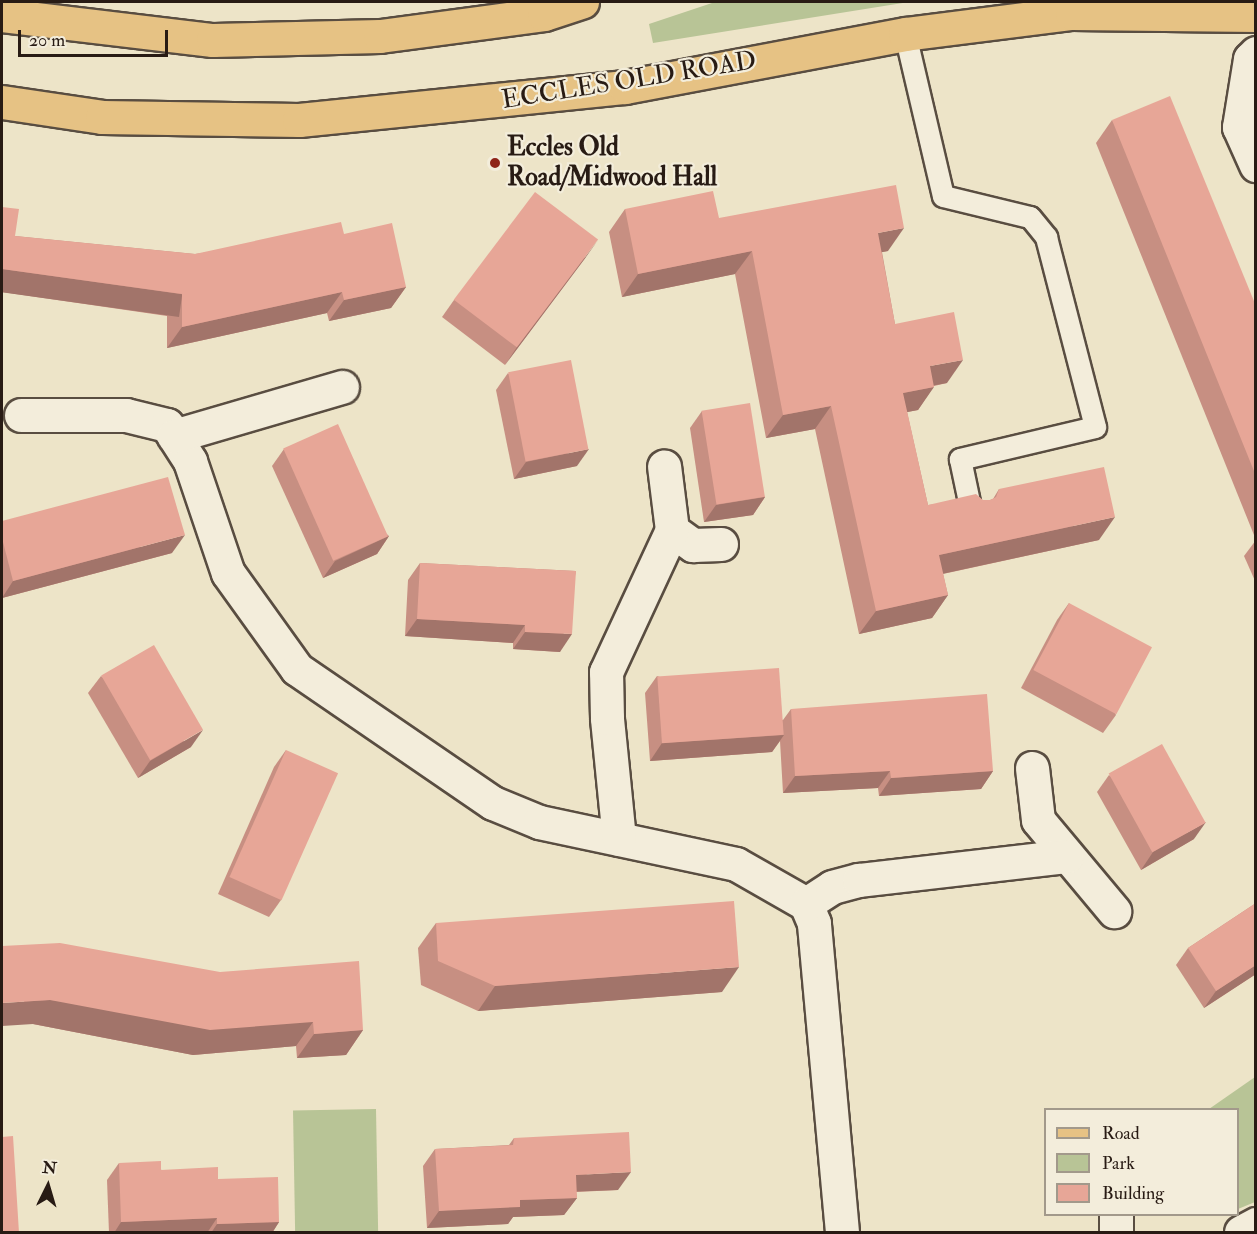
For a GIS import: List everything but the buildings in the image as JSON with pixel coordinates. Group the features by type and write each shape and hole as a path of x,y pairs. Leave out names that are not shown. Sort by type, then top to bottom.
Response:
{"main road":[{"path":"2,15 213,40 368,36 544,14 582,2"},
{"name":"ECCLES OLD ROAD","path":"2,102 102,117 299,120 625,87 905,34 1072,13 1256,15"}],"street":[{"path":"1256,53 1250,60 1239,127 1256,165"},
{"path":"174,436 342,387"},
{"path":"21,415 126,415 167,425 190,460 228,573 297,669 493,803 538,822 736,864 806,904 814,923 842,1233"},
{"path":"619,839 607,718 606,672 672,530 664,466"},
{"path":"672,530 693,545 721,544"},
{"path":"1032,768 1038,820 1114,912"},
{"path":"806,904 832,887 859,880 1067,856"},
{"path":"1116,1216 1116,1233"},
{"path":"1241,1233 1256,1224"}],"lane":[{"path":"905,34 943,195 1030,217 1046,237 1095,427 960,459 971,511"}],"green space":[{"path":"715,2 909,2 653,43 649,24"},
{"path":"1255,1077 1255,1202 1239,1209 1239,1108 1210,1108"},
{"path":"376,1109 378,1232 295,1232 293,1110"}],"place":[{"name":"Eccles Old Road/Midwood Hall","path":"495,163"}]}
